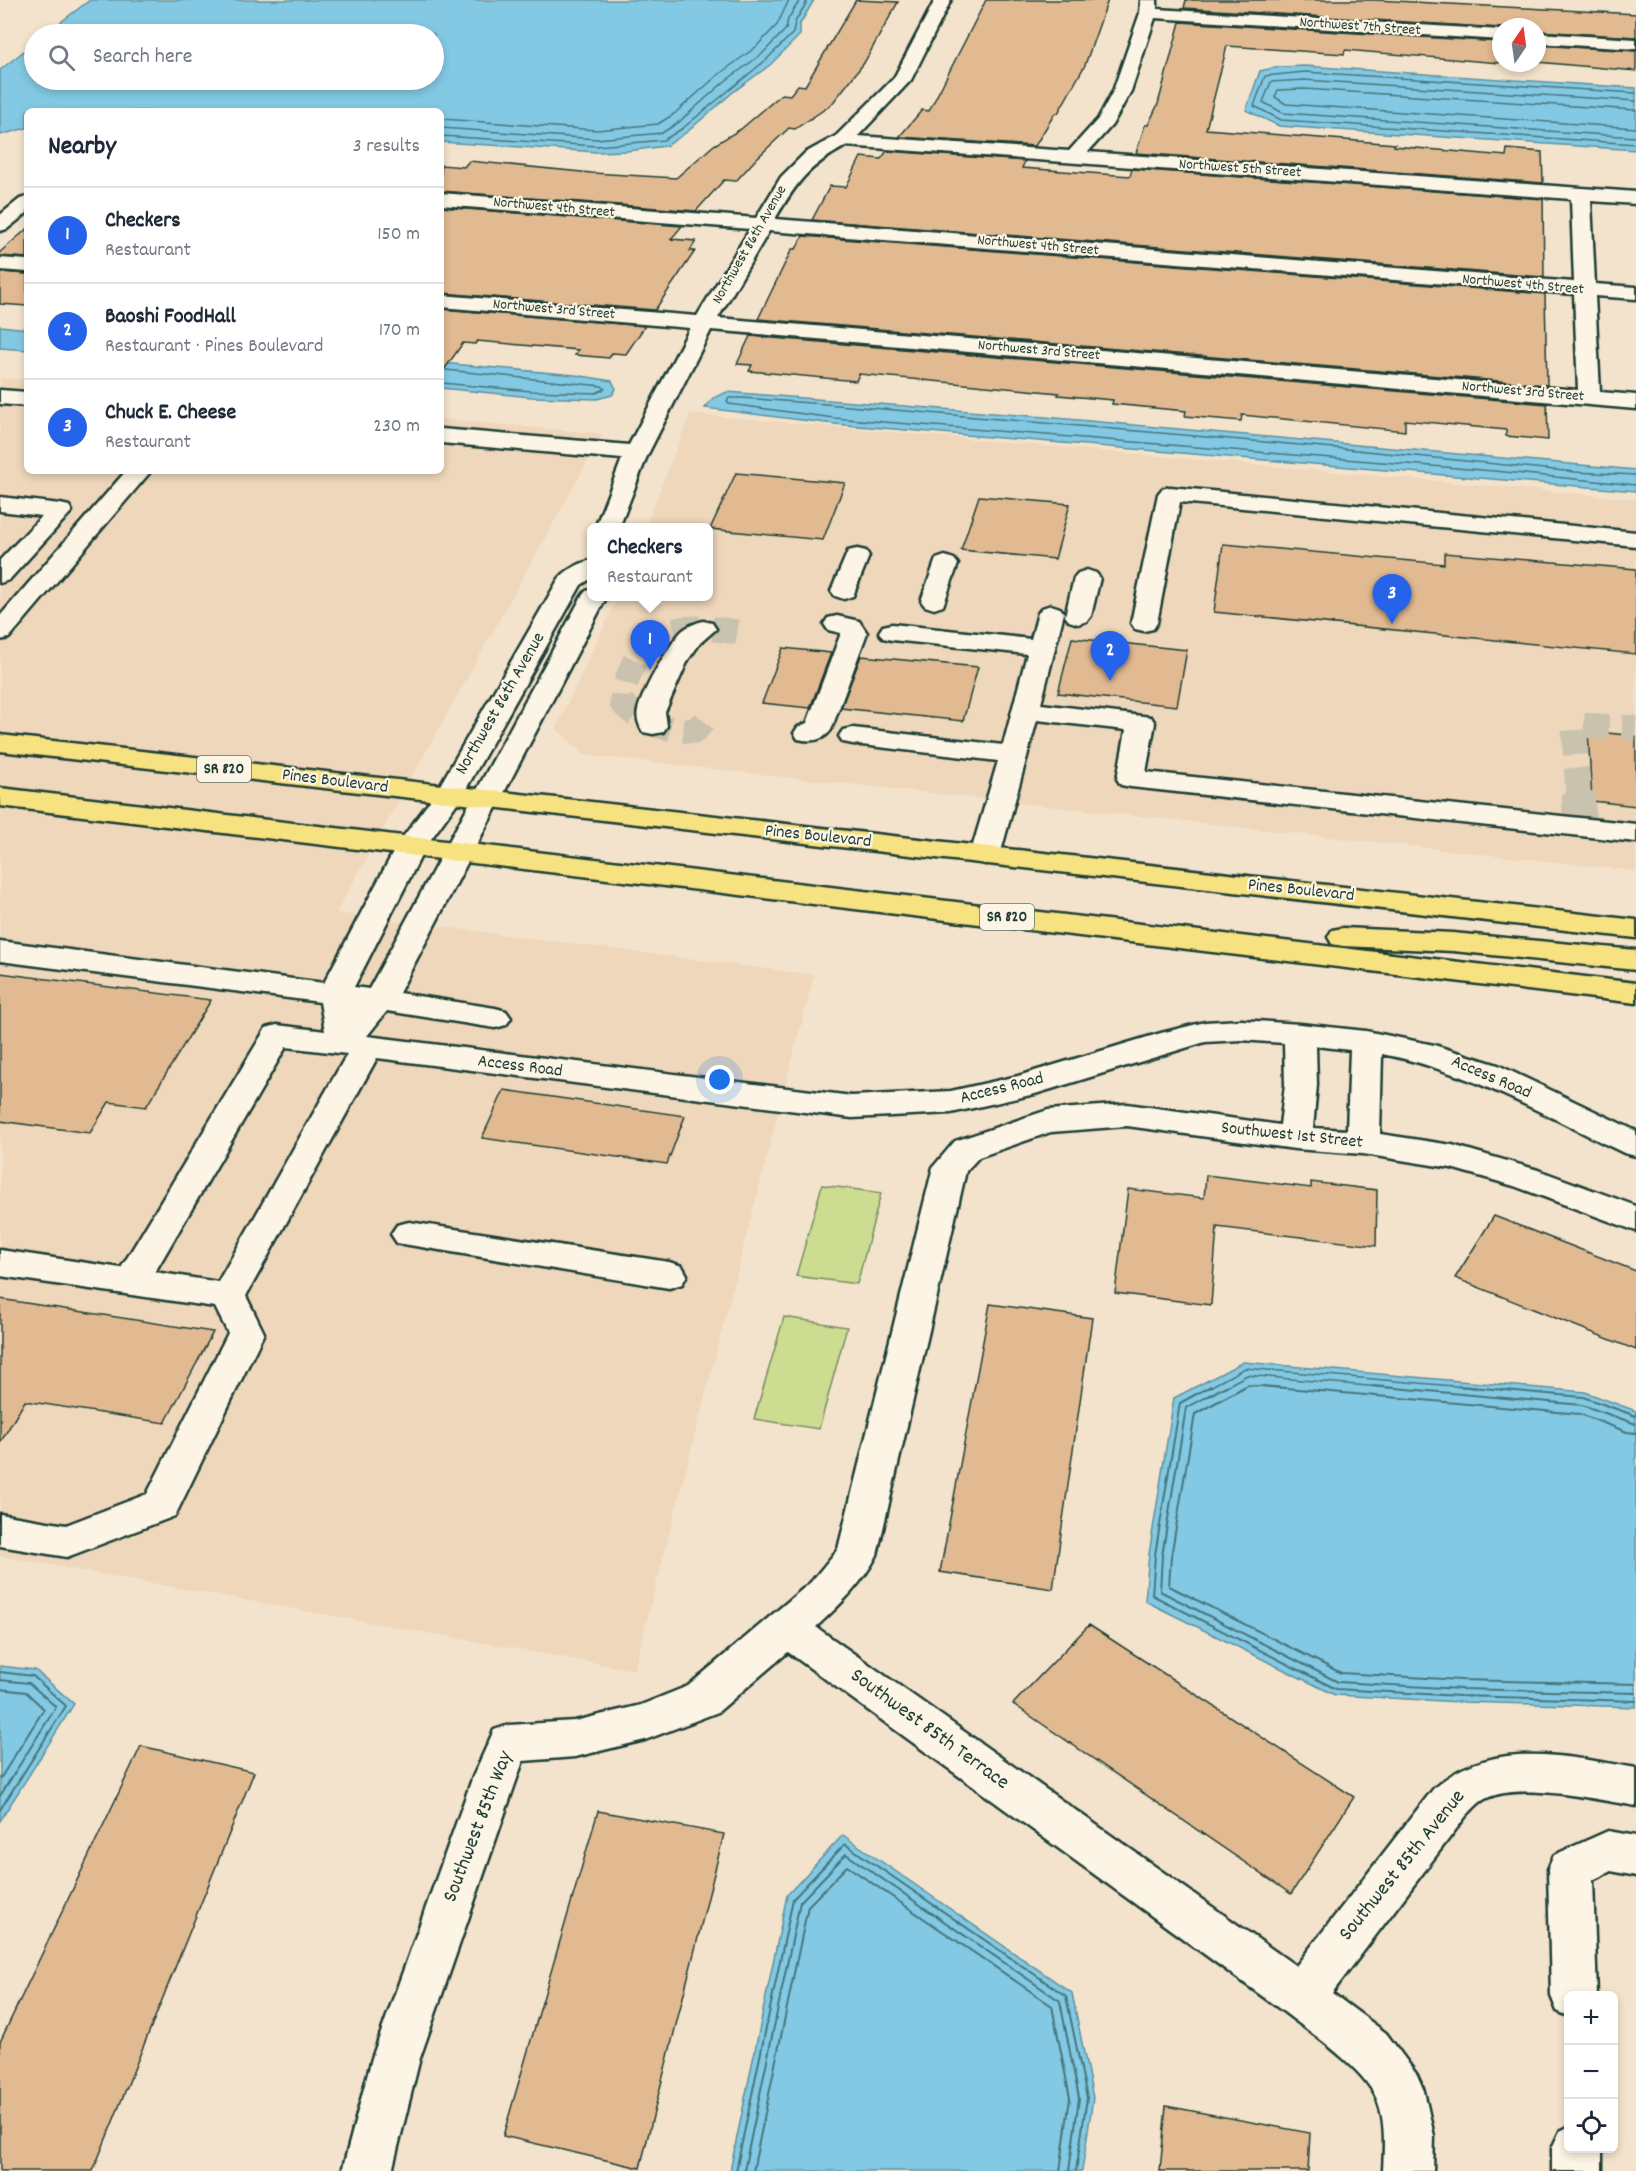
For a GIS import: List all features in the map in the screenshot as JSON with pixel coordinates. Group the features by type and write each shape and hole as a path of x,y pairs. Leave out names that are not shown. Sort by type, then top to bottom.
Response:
{"highway":[{"name":"Pines Boulevard","path":"0,743 448,796 1636,929"},
{"name":"SR 820","path":"0,797 1636,993"},
{"path":"1231,944 1291,935 1453,942 1636,960"}],"street":[{"name":"Northwest 86th Avenue","path":"609,523 636,453 704,323 788,181 812,158 843,140 902,80 943,0"},
{"name":"Northwest 7th Street","path":"1149,7 1492,34"},
{"path":"1075,156 1106,121 1122,91 1149,7"},
{"path":"1546,39 1636,44"},
{"name":"Northwest 5th Street","path":"843,140 1636,198"},
{"path":"1581,194 1589,398"},
{"name":"Northwest 4th Street","path":"444,199 1636,293"},
{"path":"0,225 24,205"},
{"path":"0,264 24,266"},
{"name":"Northwest 3rd Street","path":"444,301 1636,402"},
{"path":"0,397 24,399"},
{"path":"444,436 636,453"},
{"path":"0,632 136,474"},
{"path":"1144,623 1170,494 1636,539"},
{"path":"0,504 60,511 0,574"},
{"path":"844,591 857,556"},
{"path":"934,601 945,564"},
{"name":"Northwest 86th Avenue","path":"412,845 448,796 571,580 587,570"},
{"path":"1078,616 1087,578"},
{"name":"Northwest 86th Avenue","path":"460,851 484,800 594,601"},
{"path":"985,855 1051,613"},
{"path":"807,734 817,730 821,723 854,633 850,627 837,624"},
{"path":"653,726 651,712 654,703 675,660 691,637 703,629"},
{"path":"892,632 1040,648"},
{"path":"1026,711 1141,723 1131,779 1636,833"},
{"path":"853,736 1014,755"},
{"path":"355,1046 334,994 412,845"},
{"path":"228,1296 355,1046 460,851"},
{"path":"0,951 379,1000 495,1018"},
{"name":"Access Road","path":"131,1282 277,1035 852,1107 951,1102 1023,1086 1172,1040 1205,1032 1241,1030 1366,1041 1423,1052 1486,1073 1636,1145"},
{"path":"1295,1138 1302,1085 1300,1035"},
{"path":"1363,1143 1366,1041"},
{"name":"Southwest 1st Street","path":"787,1629 825,1594 857,1555 950,1167 967,1149 1048,1120 1126,1115 1295,1138 1363,1143 1452,1157 1492,1167 1636,1219"},
{"path":"409,1234 669,1275"},
{"path":"0,1263 228,1296"},
{"path":"0,1530 68,1541 160,1505 246,1333 228,1296"},
{"name":"Southwest 85th Terrace","path":"787,1629 1301,1997 1369,2049 1400,2091 1409,2136 1408,2171"},
{"name":"Southwest 85th Way","path":"367,2171 396,2058 494,1779 509,1743 575,1739 645,1722 703,1699 787,1629"},
{"name":"Southwest 85th Avenue","path":"1301,1997 1450,1802 1470,1784 1494,1777 1540,1774 1636,1787"},
{"path":"1574,1991 1570,1869 1608,1851 1636,1856"},
{"path":"1577,2153 1577,2171"}],"shaded area":[{"path":"0,378 24,380 24,474 444,474 444,419 603,434 336,913 814,975 634,1670 0,1556"},
{"path":"690,414 1636,499 1636,871 585,755 556,728 616,601 713,601 713,523 647,523"}],"green space":[{"path":"822,1185 881,1193 857,1284 796,1276"},
{"path":"784,1317 847,1327 819,1429 754,1419"}],"water":[{"path":"90,0 814,0 800,24 800,35 770,65 732,93 687,132 666,146 597,152 444,142 444,108 24,108 24,129 0,135 0,70 24,51 24,90 444,90 444,24 58,24"},
{"path":"1305,66 1636,88 1636,150 1279,126 1246,110 1260,71 1279,67"},
{"path":"0,326 24,329 24,350 0,348"},
{"path":"444,363 575,375 612,381 616,389 612,395 597,399 531,397 444,388"},
{"path":"727,392 1045,417 1636,470 1636,491 834,424 705,408 713,398"},
{"path":"1243,1362 1585,1392 1636,1411 1636,1707 1460,1702 1335,1695 1145,1601 1149,1554 1174,1398"},
{"path":"0,1666 35,1670 74,1704 0,1821"},
{"path":"843,1835 1072,1993 1093,2098 1082,2171 730,2171 787,1895"}],"building":[{"path":"856,0 898,2 864,63 831,105 795,129 789,128 736,181 724,180 696,211 444,191 444,165 464,167 469,161 592,173 676,178 714,145 741,129 782,94 790,95 798,85 805,86"},
{"path":"986,0 1108,0 1085,65 1058,113 1055,113 1035,146 899,137 922,110 929,111"},
{"path":"1186,0 1376,0 1636,14 1636,37 1546,32 1546,18 1492,18 1492,27 1184,8"},
{"path":"1180,22 1492,41 1492,62 1345,50 1344,54 1227,46 1206,129 1395,144 1394,146 1506,156 1507,149 1542,152 1543,183 1136,153 1145,125 1148,125 1158,104"},
{"path":"1546,46 1636,51 1636,71 1546,63"},
{"path":"887,151 1025,161 1022,168 1130,176 1132,169 1543,199 1544,277 812,220 830,186 846,187 861,157 881,159"},
{"path":"444,207 682,226 671,239 696,241 690,251 695,251 655,310 444,293"},
{"path":"24,232 24,258 0,256 0,252"},
{"path":"803,236 1545,294 1547,385 758,319 792,249 796,249"},
{"path":"0,272 24,274 24,306 0,304"},
{"path":"444,309 645,326 626,354 612,353 609,358 575,355 578,350 477,341 475,344 463,343 444,370"},
{"path":"750,336 1547,404 1548,440 1506,436 1506,430 1405,420 1405,431 1242,415 1241,421 1185,416 1186,411 1112,404 1113,400 1058,395 1059,393 859,374 856,381 749,371 752,365 737,364"},
{"path":"736,473 845,483 823,540 713,529 713,523"},
{"path":"979,496 1070,504 1055,559 961,550"},
{"path":"1223,544 1444,564 1444,553 1636,569 1636,654 1214,612"},
{"path":"1072,638 1187,650 1177,706 1058,693"},
{"path":"783,648 831,653 810,708 762,703"},
{"path":"861,656 978,667 963,721 841,708"},
{"path":"1588,731 1636,736 1636,806 1592,801"},
{"path":"0,973 211,1000 146,1107 109,1102 90,1133 0,1121"},
{"path":"504,1090 685,1116 667,1164 482,1138"},
{"path":"1206,1175 1311,1188 1311,1182 1377,1190 1376,1246 1217,1227 1211,1305 1115,1293 1128,1189 1204,1198"},
{"path":"1494,1216 1636,1271 1636,1350 1455,1278"},
{"path":"0,1299 213,1332 165,1423 25,1401 0,1443"},
{"path":"990,1304 1092,1318 1053,1589 940,1572"},
{"path":"1089,1625 1354,1797 1291,1894 1013,1704"},
{"path":"141,1746 254,1772 93,2171 0,2171 0,2042"},
{"path":"598,1811 724,1834 640,2168 503,2136"},
{"path":"1166,2106 1310,2133 1308,2171 1160,2171"}],"tunnel":[{"path":"704,721 695,731 674,729 646,721 630,710 622,703 634,663 643,649 655,638 667,632 696,628 743,633"},
{"path":"1578,793 1574,730 1577,725 1636,728"},
{"path":"1578,792 1580,827"}],"place":[{"name":"Chuck E. Cheese","path":"1392,624"},
{"name":"Checkers","path":"650,670"},
{"name":"Baoshi FoodHall","path":"1110,681"}]}
